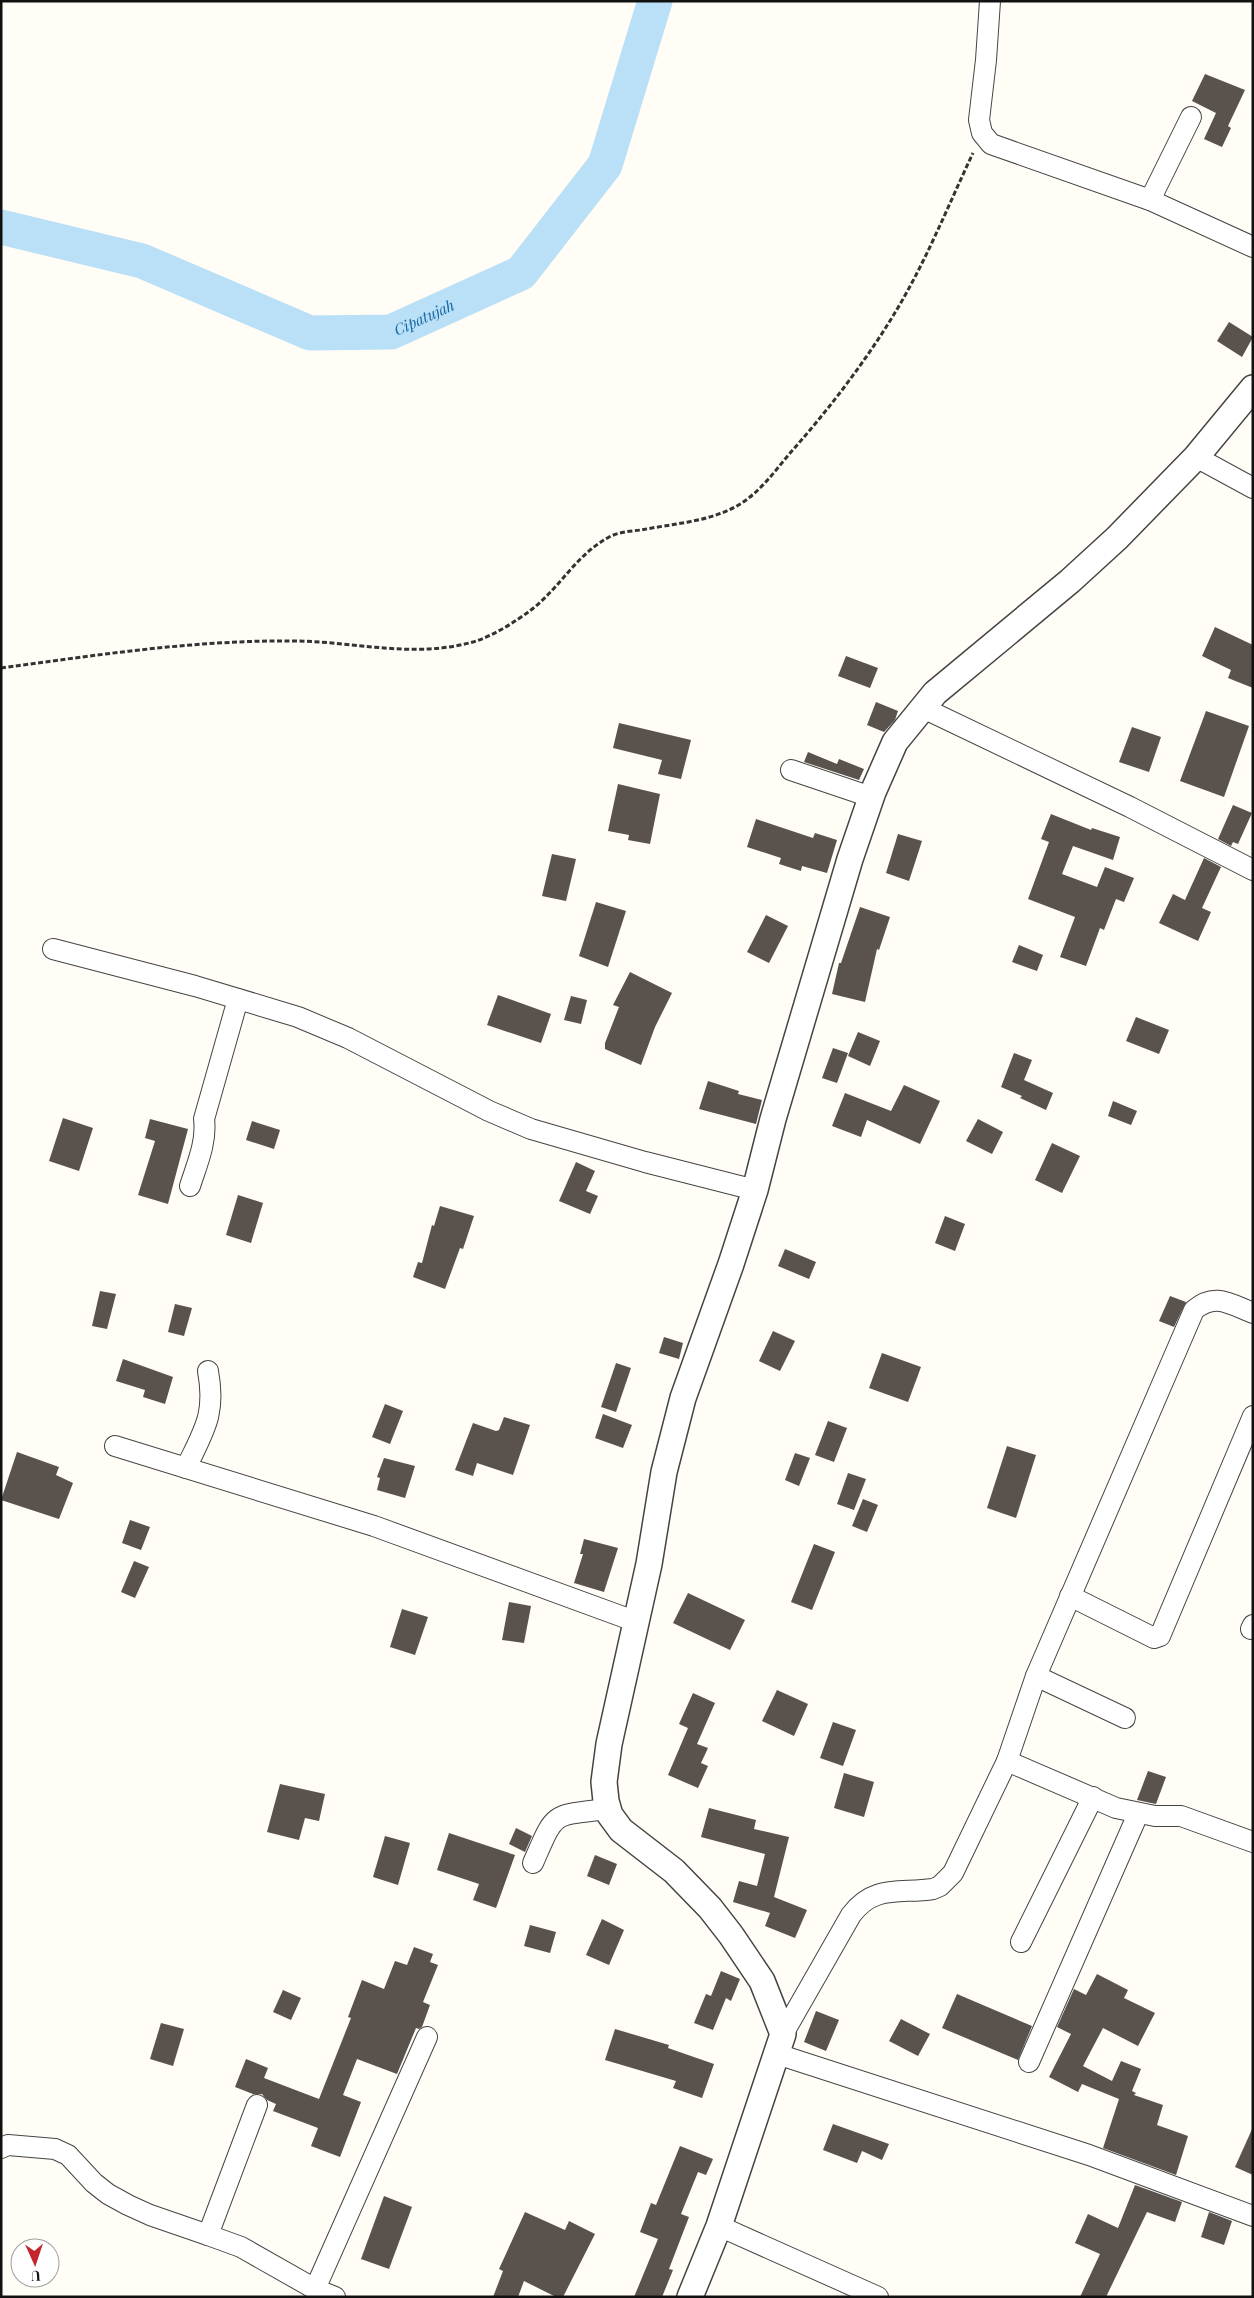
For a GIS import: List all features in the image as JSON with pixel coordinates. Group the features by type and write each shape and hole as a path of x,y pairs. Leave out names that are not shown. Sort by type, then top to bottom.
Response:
{"street":[{"path":"990,1 979,120 982,133 991,144 1150,200 1253,247"},
{"path":"1150,200 1191,117"},
{"path":"780,2044 762,1981 731,1934 710,1908 674,1871 621,1830 607,1809 604,1782 610,1744 637,1622 664,1472 683,1398 731,1264 755,1190 773,1118 850,859 871,797 895,742 921,707 963,668 1070,581 1117,538 1196,457 1253,388"},
{"path":"1196,457 1253,488"},
{"path":"921,707 1130,807 1253,870"},
{"path":"791,770 871,797"},
{"path":"52,949 298,1017 348,1038 489,1111 531,1129 645,1162 755,1190"},
{"path":"190,1186 204,1143 206,1132 204,1119 238,999"},
{"path":"690,2297 719,2226 780,2044 846,1923 860,1904 880,1893 933,1890 953,1873 1007,1761 1036,1676 1194,1310 1204,1301 1213,1300 1224,1301 1253,1313"},
{"path":"186,1468 210,1410 212,1394 208,1371"},
{"path":"1070,1596 1154,1638 1160,1636 1253,1416"},
{"path":"115,1446 374,1526 637,1622"},
{"path":"1036,1676 1125,1718"},
{"path":"1007,1761 1116,1808 1138,1814 1181,1816 1253,1842"},
{"path":"1021,1942 1093,1797"},
{"path":"533,1863 551,1823 558,1816 607,1809"},
{"path":"1029,2062 1138,1814"},
{"path":"315,2289 427,2037"},
{"path":"780,2044 1253,2216"},
{"path":"208,2235 257,2105"},
{"path":"1,2148 8,2145 55,2149 62,2152 68,2155 108,2194 128,2205 150,2215 241,2247 315,2289 335,2297"},
{"path":"719,2226 878,2297"}],"path":[{"path":"1,668 158,649 228,643 294,641 387,650 436,650 475,641 501,629 532,609 582,556 615,534 714,516 736,507 752,496 813,428 868,355 897,310 927,253 982,133"}],"building":[{"path":"1205,74 1245,90 1228,126 1231,128 1222,147 1204,139 1216,113 1192,101"},
{"path":"1229,322 1253,337 1242,357 1217,341"},
{"path":"1215,627 1253,645 1253,688 1228,678 1231,670 1202,656"},
{"path":"846,656 878,668 870,688 838,676"},
{"path":"876,702 898,711 895,720 884,732 867,725"},
{"path":"1206,711 1249,726 1224,797 1180,781"},
{"path":"619,723 691,740 681,779 658,774 662,760 613,748"},
{"path":"1132,727 1161,737 1149,772 1119,762"},
{"path":"808,752 837,764 839,759 864,769 859,780 804,762"},
{"path":"618,784 660,794 650,844 628,840 629,835 608,831"},
{"path":"1233,805 1252,813 1238,844 1233,842 1231,846 1218,839"},
{"path":"1051,814 1091,830 1092,828 1120,837 1113,860 1073,846 1062,874 1097,887 1105,867 1134,878 1124,902 1116,899 1104,930 1100,928 1086,966 1060,957 1075,917 1028,899 1049,842 1041,839"},
{"path":"756,819 813,838 815,833 837,840 827,873 802,866 801,871 779,864 781,858 747,847"},
{"path":"898,834 922,841 909,881 886,873"},
{"path":"552,854 576,859 566,901 542,896"},
{"path":"1204,858 1221,867 1202,908 1211,912 1198,941 1159,923 1173,894 1185,900"},
{"path":"596,902 626,911 608,967 579,956"},
{"path":"860,907 890,917 879,950 877,949 865,1002 832,994 839,963 841,963"},
{"path":"766,915 788,926 769,963 747,952"},
{"path":"1019,945 1043,955 1037,971 1012,962"},
{"path":"630,972 672,993 655,1027 641,1065 605,1049 605,1043 619,1007 613,1005"},
{"path":"498,995 551,1014 541,1043 487,1025"},
{"path":"571,996 587,1000 581,1024 564,1020"},
{"path":"1136,1017 1169,1030 1159,1054 1126,1041"},
{"path":"858,1032 880,1041 870,1066 848,1056"},
{"path":"833,1048 848,1053 837,1083 822,1078"},
{"path":"1014,1053 1032,1060 1024,1080 1053,1093 1046,1110 1020,1098 1022,1096 1001,1087"},
{"path":"708,1081 739,1091 738,1094 762,1100 756,1124 699,1109"},
{"path":"904,1085 940,1101 920,1144 867,1120 861,1137 832,1126 845,1093 891,1111"},
{"path":"1113,1101 1137,1111 1131,1125 1108,1116"},
{"path":"63,1118 93,1128 79,1171 49,1161"},
{"path":"150,1119 188,1129 168,1204 138,1195 155,1141 145,1138"},
{"path":"978,1119 1003,1132 992,1154 966,1141"},
{"path":"252,1121 280,1130 274,1149 246,1140"},
{"path":"1052,1143 1080,1156 1062,1193 1035,1180"},
{"path":"576,1162 595,1171 586,1191 598,1196 590,1214 559,1201"},
{"path":"238,1195 263,1203 251,1243 226,1235"},
{"path":"440,1206 474,1216 463,1249 460,1248 445,1289 413,1277 418,1262 422,1263 432,1225 434,1226"},
{"path":"945,1216 965,1224 955,1251 935,1243"},
{"path":"785,1249 816,1262 809,1279 778,1266"},
{"path":"100,1291 116,1294 107,1329 92,1326"},
{"path":"1170,1296 1186,1302 1174,1327 1159,1321"},
{"path":"175,1304 192,1308 184,1336 168,1332"},
{"path":"773,1331 795,1341 780,1371 759,1361"},
{"path":"664,1337 683,1343 679,1359 659,1353"},
{"path":"882,1353 921,1367 908,1402 869,1388"},
{"path":"123,1359 173,1377 165,1404 143,1397 145,1390 116,1381"},
{"path":"616,1363 631,1368 616,1412 601,1407"},
{"path":"385,1404 403,1411 390,1444 372,1437"},
{"path":"603,1414 632,1425 623,1448 595,1438"},
{"path":"504,1417 530,1425 513,1475 477,1463 473,1476 455,1470 473,1423 496,1431 499,1430"},
{"path":"828,1421 847,1428 834,1462 815,1455"},
{"path":"1007,1446 1036,1455 1016,1518 987,1508"},
{"path":"17,1452 59,1467 56,1475 73,1483 59,1519 1,1500"},
{"path":"795,1453 810,1458 799,1486 785,1480"},
{"path":"384,1458 415,1466 405,1498 377,1490 380,1478 377,1477"},
{"path":"848,1473 866,1479 854,1510 837,1504"},
{"path":"863,1499 878,1505 867,1532 852,1526"},
{"path":"130,1520 150,1527 141,1550 122,1543"},
{"path":"584,1539 618,1548 604,1592 574,1583 583,1554 580,1554"},
{"path":"814,1544 835,1552 812,1610 791,1602"},
{"path":"134,1561 149,1567 135,1598 121,1592"},
{"path":"688,1593 745,1620 730,1650 673,1623"},
{"path":"509,1602 531,1606 524,1643 502,1640"},
{"path":"402,1609 428,1617 415,1655 390,1647"},
{"path":"777,1690 808,1704 794,1736 762,1721"},
{"path":"693,1693 715,1703 697,1744 708,1748 701,1763 708,1766 698,1788 668,1775 688,1728 679,1724"},
{"path":"833,1722 856,1730 843,1766 820,1758"},
{"path":"1148,1771 1166,1777 1156,1804 1137,1800"},
{"path":"844,1773 874,1782 864,1817 834,1808"},
{"path":"280,1784 325,1794 319,1821 305,1818 299,1840 267,1832"},
{"path":"709,1808 756,1820 754,1829 789,1837 774,1897 807,1910 795,1938 765,1926 770,1913 733,1902 739,1881 757,1886 765,1854 701,1837"},
{"path":"516,1828 532,1836 525,1852 509,1844"},
{"path":"449,1833 515,1855 496,1908 473,1900 479,1884 437,1870"},
{"path":"385,1836 410,1843 398,1885 373,1877"},
{"path":"595,1855 617,1864 609,1885 587,1876"},
{"path":"602,1919 624,1930 609,1965 586,1955"},
{"path":"530,1925 556,1932 550,1953 524,1946"},
{"path":"414,1947 433,1954 430,1962 438,1965 423,2002 430,2005 422,2027 416,2028 397,2074 357,2059 343,2095 361,2102 340,2157 311,2146 318,2128 273,2111 276,2104 267,2100 262,2094 253,2094 235,2087 246,2059 268,2068 264,2078 319,2099 351,2018 348,2017 362,1980 384,1989 395,1961 407,1965"},
{"path":"721,1971 740,1979 731,2001 726,1998 713,2030 694,2023 706,1994 711,1996"},
{"path":"1097,1974 1128,1990 1124,1998 1155,2013 1138,2046 1103,2028 1083,2066 1112,2081 1121,2061 1141,2069 1132,2091 1136,2093 1134,2095 1163,2105 1157,2125 1188,2136 1176,2175 1103,2148 1119,2099 1082,2084 1078,2092 1049,2077 1071,2034 1057,2027 1074,1989 1086,1995"},
{"path":"283,1990 301,1998 291,2020 273,2012"},
{"path":"957,1994 1032,2026 1018,2060 942,2028"},
{"path":"816,2011 839,2020 826,2051 804,2042"},
{"path":"901,2019 930,2034 918,2056 889,2041"},
{"path":"161,2023 184,2029 173,2066 150,2059"},
{"path":"615,2029 669,2045 668,2048 714,2064 702,2098 673,2088 676,2081 605,2060"},
{"path":"833,2124 889,2144 882,2160 862,2151 857,2163 823,2150"},
{"path":"1253,2127 1253,2175 1235,2167"},
{"path":"680,2146 713,2159 706,2175 698,2172 681,2214 689,2217 669,2269 673,2270 662,2297 634,2297 658,2239 640,2232 651,2203 656,2205"},
{"path":"1135,2185 1182,2202 1175,2222 1147,2212 1106,2297 1080,2297 1100,2254 1075,2243 1088,2214 1118,2228"},
{"path":"384,2196 412,2207 389,2269 361,2259"},
{"path":"525,2212 565,2230 569,2221 595,2234 563,2297 556,2297 524,2281 518,2297 493,2297 503,2271 499,2269"},
{"path":"1209,2212 1232,2221 1224,2245 1201,2237"}],"waterway":[{"name":"Cipatujah","path":"1,227 142,261 310,333 391,332 521,273 605,165 655,1"}]}
